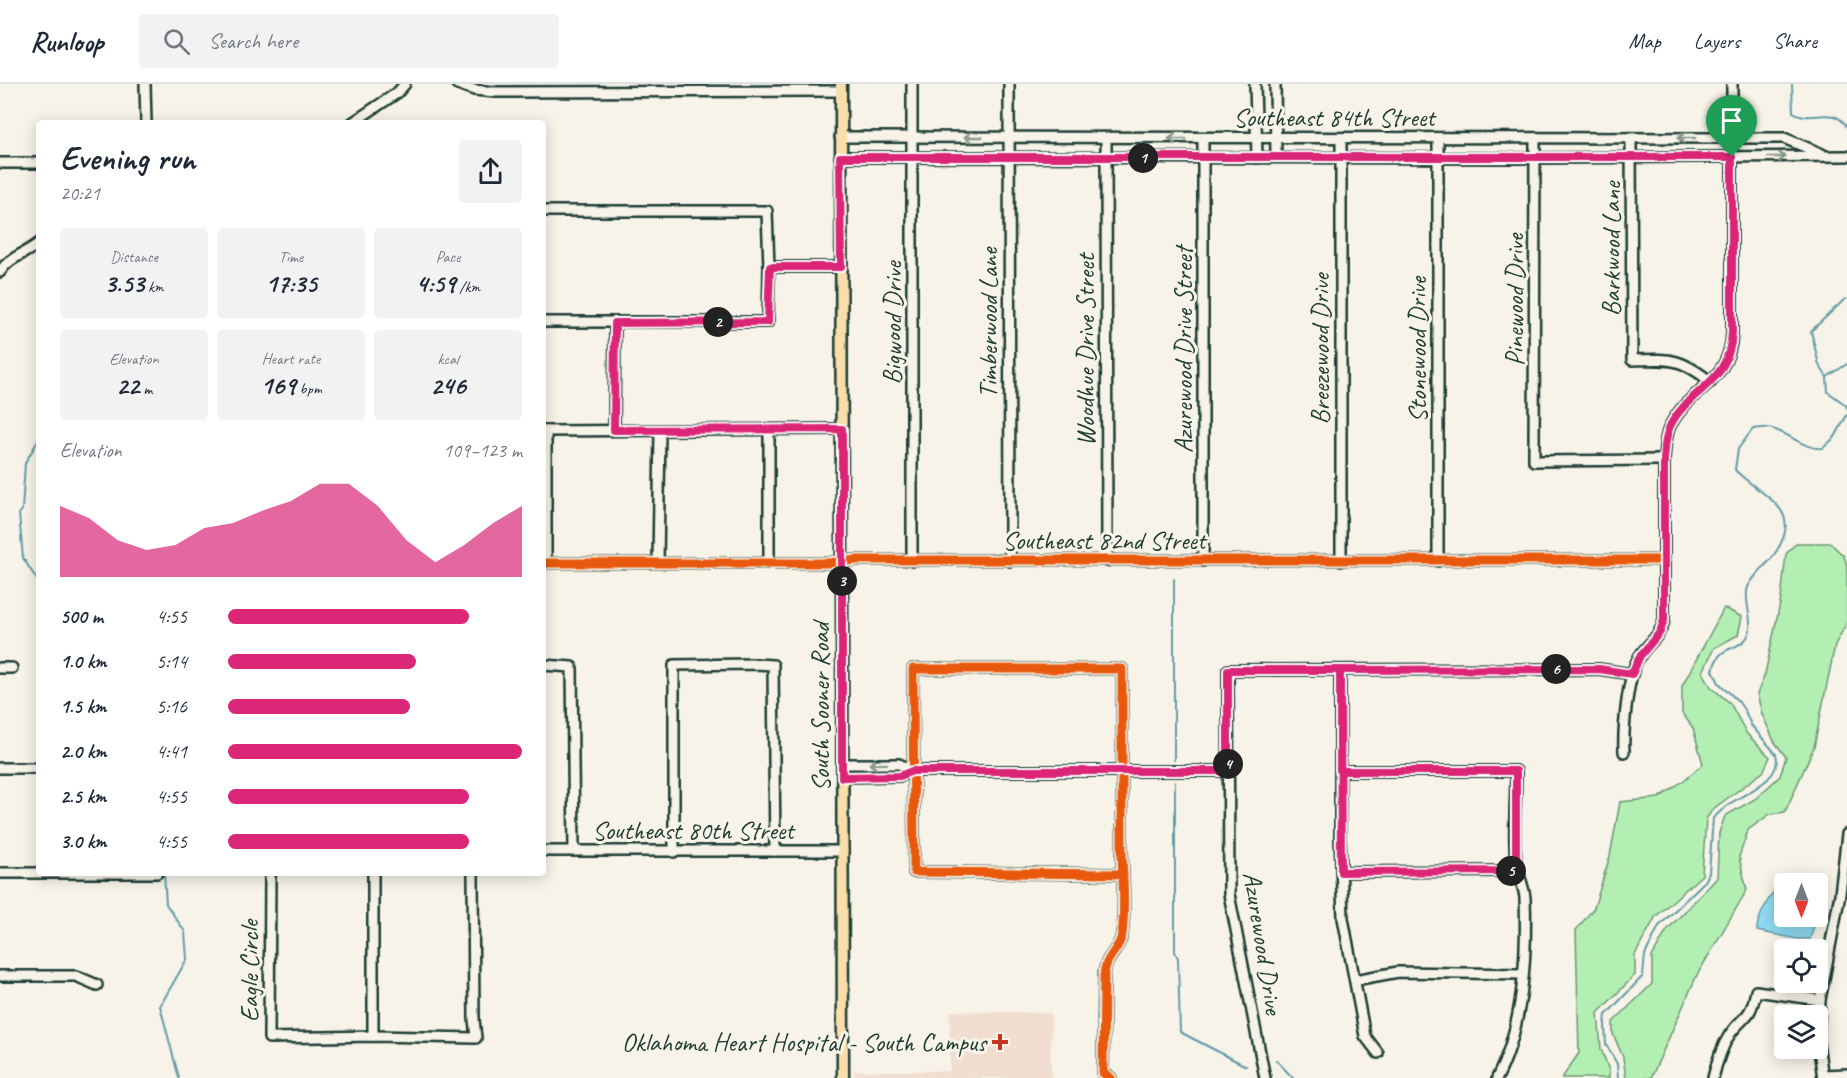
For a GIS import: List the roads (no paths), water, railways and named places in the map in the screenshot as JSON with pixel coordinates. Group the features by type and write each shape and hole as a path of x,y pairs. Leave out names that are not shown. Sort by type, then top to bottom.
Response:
{"main road":[{"name":"South Sooner Road","path":"841,88 843,1078"}],"street":[{"path":"145,84 146,120"},
{"path":"356,120 398,93 405,84"},
{"path":"457,84 474,90 495,92 841,88"},
{"name":"Bigwood Drive","path":"912,84 912,561"},
{"name":"Timberwood Lane","path":"1009,84 1010,561"},
{"path":"1255,84 1257,158"},
{"path":"1275,84 1276,158"},
{"path":"1624,752 1623,730 1632,674 1643,651 1663,626 1665,614 1664,460 1666,437 1672,423 1723,368 1729,356 1732,341 1732,84"},
{"name":"Southeast 84th Street","path":"840,137 1784,138 1824,155"},
{"name":"Woodhue Drive Street","path":"1106,138 1107,561"},
{"name":"Breezewood Drive","path":"1341,138 1341,561"},
{"name":"Stonewood Drive","path":"1438,138 1438,561"},
{"name":"Pinewood Drive","path":"1535,138 1534,461 1664,460"},
{"name":"Barkwood Lane","path":"1631,138 1632,360 1666,360 1684,363 1711,382"},
{"name":"Azurewood Drive Street","path":"1203,139 1203,561"},
{"name":"Southeast 84th Street","path":"840,157 1847,156"},
{"path":"0,163 36,163"},
{"path":"546,211 767,211 770,267 768,322 546,322"},
{"path":"0,272 12,259 36,246"},
{"path":"770,267 841,267"},
{"path":"614,430 615,323"},
{"path":"546,431 842,429"},
{"path":"769,430 769,563"},
{"path":"658,563 660,431"},
{"name":"Southeast 82nd Street","path":"546,563 1664,560"},
{"path":"674,852 674,665 756,664 773,665 775,851"},
{"path":"546,665 572,667 574,851"},
{"path":"0,668 12,668"},
{"path":"1107,1076 1104,969 1122,934 1122,874 1122,771 1122,669 913,669 914,872 1122,874"},
{"path":"1378,1053 1365,1036 1343,918 1340,670 1599,669 1632,674"},
{"name":"Azurewood Drive","path":"1265,1078 1229,894 1228,670 1340,670"},
{"path":"842,764 899,764 912,771"},
{"path":"0,768 36,768"},
{"path":"842,777 900,776 912,771 1228,771"},
{"path":"1340,771 1516,771 1516,854 1525,898 1523,974 1516,1026 1497,1078"},
{"path":"1847,834 1840,894 1820,1000 1818,1043 1823,1076 1847,1074"},
{"name":"Southeast 80th Street","path":"546,851 843,851"},
{"path":"1341,872 1518,871"},
{"path":"0,873 36,873"},
{"name":"Eagle Circle","path":"270,876 269,1038 373,1036"},
{"path":"373,876 373,1036 476,1038 473,876"},
{"path":"1355,980 1398,972 1523,974"},
{"path":"0,976 76,976 97,984"},
{"path":"1713,1078 1721,1051 1734,1029 1749,1014 1756,991 1820,1000"}],"water":[{"path":"1774,892 1774,927 1814,927 1810,939 1757,931 1770,897"}],"waterway":[{"path":"1792,84 1793,112 1807,116 1829,115 1841,120 1847,127"},
{"path":"1827,377 1819,365 1811,331 1845,299"},
{"path":"1847,364 1827,377 1828,392 1847,408"},
{"path":"1618,1078 1617,1064 1606,1044 1606,1015 1643,976 1645,955 1659,926 1706,880 1709,873 1713,818 1769,778 1777,763 1776,754 1751,725 1738,701 1719,683 1713,670 1719,656 1740,644 1749,634 1748,587 1782,542 1786,528 1784,517 1778,507 1735,470 1738,449 1753,429 1765,428 1775,430 1809,446 1823,448 1835,437 1847,415"},
{"path":"36,444 25,463 22,510 19,514 23,558 36,578"},
{"path":"1174,579 1174,760"},
{"path":"1175,782 1175,952 1178,958 1180,1032 1246,1066"},
{"path":"164,876 166,904 185,932 187,959 160,1006 179,1078"},
{"path":"1276,1060 1293,1078"}],"place":[{"name":"Oklahoma Heart Hospital - South Campus","path":"1000,1042"}]}
